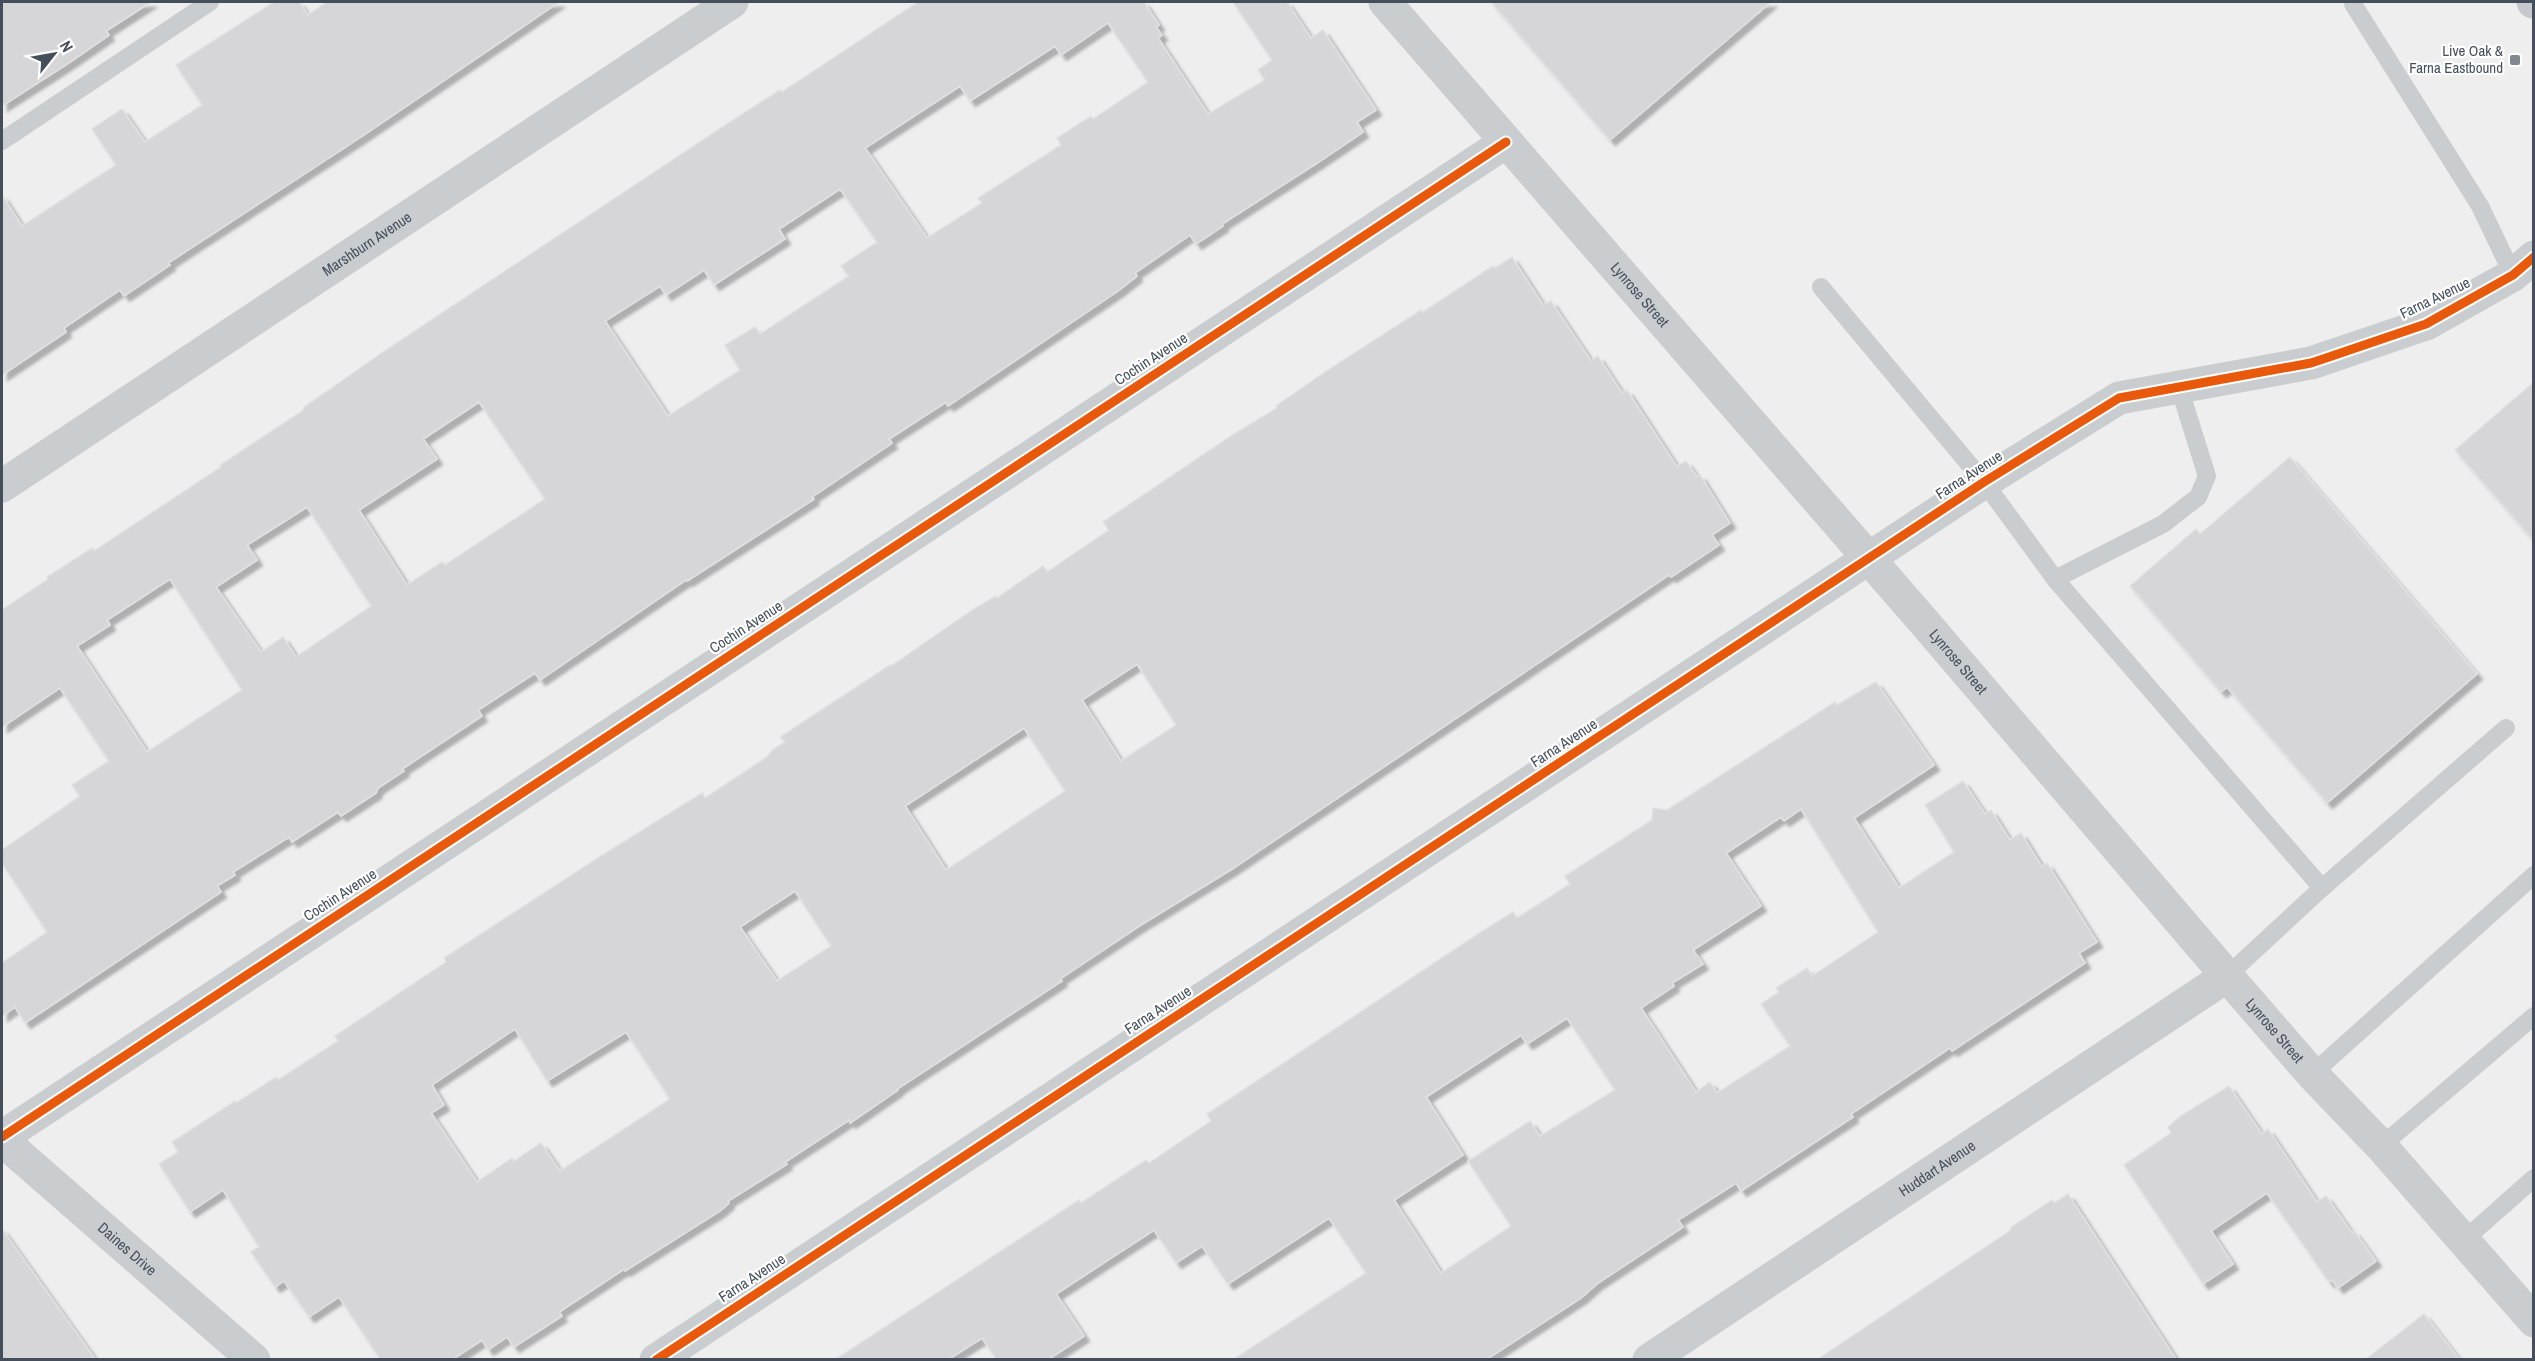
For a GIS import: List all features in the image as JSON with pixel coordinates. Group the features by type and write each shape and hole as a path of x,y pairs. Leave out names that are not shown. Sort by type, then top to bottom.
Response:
{"street":[{"name":"Marshburn Avenue","path":"2,486 732,2"},
{"name":"Lynrose Street","path":"1385,2 1870,559 2312,1074 2381,1146 2534,1321"},
{"name":"Cochin Avenue","path":"2,1138 1506,142"},
{"name":"Farna Avenue","path":"656,1359 1984,482 2119,398 2311,363 2426,324 2523,266"},
{"name":"Huddart Avenue","path":"1649,1359 2227,976"},
{"name":"Daines Drive","path":"2,1138 254,1359"}],"lane":[{"path":"2,141 210,2"},
{"path":"2353,4 2480,206 2523,266"},
{"path":"1821,286 1984,482 2055,579 2322,888"},
{"path":"2055,579 2163,524 2198,497 2207,476 2179,387"},
{"path":"2227,976 2322,888 2506,728"},
{"path":"2312,1074 2534,875"},
{"path":"2381,1146 2534,1016"},
{"path":"2464,1240 2534,1178"}],"building":[{"path":"2,2 151,2 106,31 109,35 69,63 2,106"},
{"path":"274,2 299,2 308,15 327,2 559,2 364,135 168,263 170,265 124,296 120,290 64,328 66,332 2,375 2,195 22,226 116,165 92,129 122,109 145,142 202,105 176,65"},
{"path":"918,2 1144,2 1159,25 1156,27 1162,35 1158,38 1208,114 1265,80 1258,70 1272,60 1233,2 1287,2 1311,38 1323,30 1376,110 1357,122 1363,132 1222,224 1223,226 1196,244 1190,235 1135,273 1137,276 1118,291 1031,350 948,406 946,402 889,439 892,443 812,497 814,499 686,580 540,680 535,673 478,710 482,716 402,769 404,771 378,788 376,793 341,816 338,812 292,842 289,837 233,872 235,875 217,886 221,892 25,1023 15,1007 2,1016 2,963 47,932 2,863 2,850 80,796 72,785 109,761 60,688 2,727 2,610 48,579 47,577 92,548 94,551 221,467 220,465 304,410 303,408 386,350 733,120 780,90 782,92","holes":["1108,23 1148,82 1093,119 1091,116 1057,138 1061,145 978,198 982,203 927,238 865,148 960,86 970,101 1055,46 1061,55","840,189 877,242 841,266 849,276 760,334 755,327 725,345 740,370 668,416 605,321 660,286 666,295 704,270 714,285 785,239 779,229","479,402 545,499 445,565 442,562 407,585 359,510 437,459 423,439","307,507 371,606 296,657 283,637 261,652 216,587 257,560 247,545","170,579 242,690 147,752 77,646 110,625 107,620"]},
{"path":"1491,2 1771,2 1610,140"},
{"path":"1512,257 1543,305 1551,301 1591,361 1598,356 1622,393 1627,390 1677,467 1686,461 1697,477 1700,475 1730,523 1712,535 1719,545 1671,577 1669,575 1232,869 1144,923 1060,979 1062,981 897,1089 850,1123 849,1120 785,1162 787,1164 728,1201 729,1203 720,1211 625,1271 624,1269 559,1312 562,1316 514,1347 507,1337 488,1350 482,1340 453,1359 380,1359 339,1297 309,1317 284,1281 275,1287 251,1252 259,1247 223,1190 190,1212 159,1164 178,1152 172,1142 235,1101 236,1103 276,1077 278,1080 338,1041 335,1036 446,962 444,958 702,793 705,798 767,757 772,750 785,742 780,737 1043,566 1047,572 1109,530 1103,522 1234,434 1277,408 1276,406 1328,370 1493,266 1495,268","holes":["1137,664 1176,725 1121,761 1082,700","1024,728 1065,791 946,870 905,806","795,891 831,946 777,981 740,927","515,1029 547,1081 626,1032 670,1099 560,1171 541,1143 514,1161 512,1158 477,1182 431,1113 444,1105 432,1085"]},
{"path":"2534,382 2534,541 2455,450"},
{"path":"2290,457 2477,674 2327,803 2227,687 2221,692 2130,586 2196,529 2200,534"},
{"path":"1876,682 1934,765 1854,818 1899,888 1954,852 1925,805 1963,781 1985,814 1991,810 2010,840 2021,833 2042,867 2047,863 2097,942 2079,953 2085,963 1952,1051 1950,1048 1851,1114 1853,1117 1741,1191 1736,1183 1678,1220 1683,1227 1598,1283 1581,1298 1487,1359 1234,1359 1366,1273 1329,1218 1228,1284 1202,1246 1176,1263 1154,1230 1056,1294 1084,1336 1049,1359 996,1359 982,1338 949,1359 836,1359 1079,1200 1081,1203 1146,1160 1149,1163 1211,1121 1207,1114 1481,932 1513,912 1517,918 1570,884 1565,876 1652,820 1653,808 1667,810 1835,702 1837,705","holes":["1801,809 1878,932 1812,976 1807,968 1776,988 1779,992 1761,1004 1790,1046 1717,1093 1710,1082 1696,1092 1641,1008 1674,986 1672,983 1703,964 1693,950 1761,906 1726,853 1781,817 1784,821","1567,1018 1615,1090 1540,1136 1530,1121 1468,1161 1511,1226 1441,1273 1394,1200 1463,1155 1426,1097 1521,1035 1527,1044"]},
{"path":"2229,1086 2262,1134 2268,1129 2317,1202 2326,1196 2352,1233 2354,1231 2376,1261 2338,1288 2332,1280 2329,1282 2267,1193 2211,1231 2233,1264 2203,1284 2124,1165 2171,1133 2168,1127 2182,1115"},
{"path":"2068,1194 2176,1359 1818,1359 2052,1200 2054,1203"},
{"path":"2,1229 95,1359 2,1359"},
{"path":"2424,1314 2459,1359 2366,1359"}],"cycle path":[{"path":"2,1137 1506,142"},
{"path":"656,1360 1984,482 2119,398 2311,363 2326,358 2426,324 2513,275 2534,257"}],"place":[{"name":"Live Oak & Farna Eastbound","path":"2515,60"}]}
